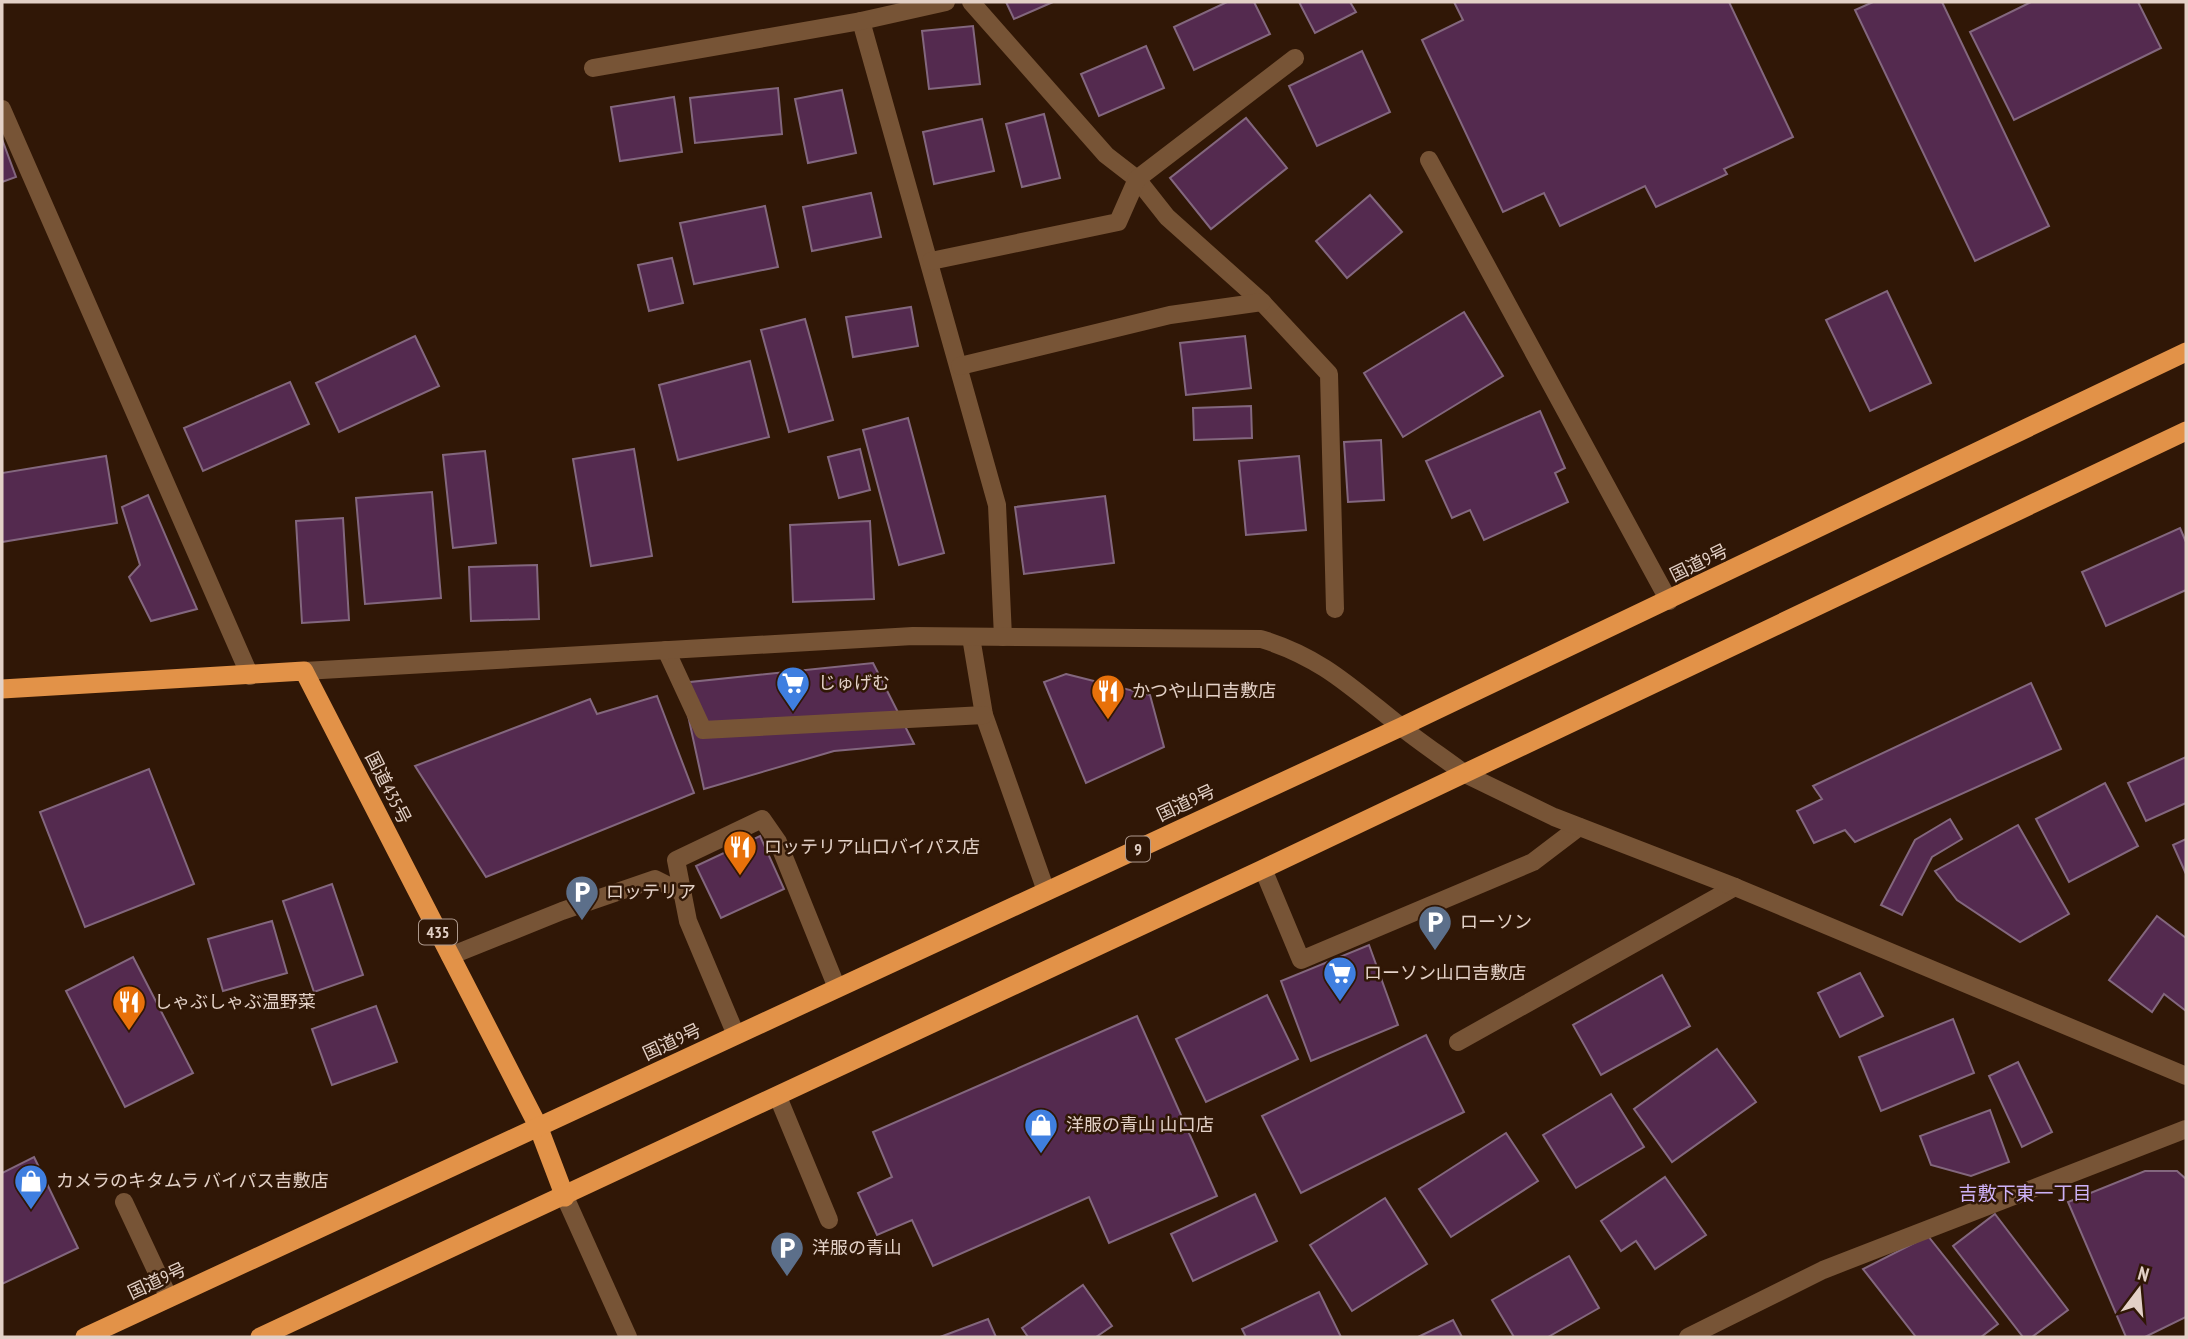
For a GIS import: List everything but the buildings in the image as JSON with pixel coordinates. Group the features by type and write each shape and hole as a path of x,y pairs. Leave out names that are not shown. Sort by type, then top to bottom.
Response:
{"highway":[{"name":"国道9号","path":"85,1337 1670,601 2033,423 2186,352"},
{"path":"260,1337 293,1331 565,1196 1465,774 2186,431"},
{"path":"2,688 304,671"},
{"name":"国道435号","path":"304,671 538,1126 565,1196"}],"street":[{"path":"593,68 861,21 946,2"},
{"path":"971,2 1106,155 1137,179 1167,217 1262,302 1329,374 1335,609"},
{"path":"861,21 931,261 997,505 1003,637"},
{"path":"931,261 1118,222 1137,179 1295,58"},
{"path":"2,109 250,676"},
{"path":"1429,160 1670,601"},
{"path":"960,366 1170,315 1262,302"},
{"path":"304,671 914,636 1261,639 1295,649 1343,679 1401,727 1465,774 1579,827 1735,887 2186,1076"},
{"path":"971,637 984,715 1046,891"},
{"path":"666,650 703,730 984,715"},
{"path":"736,1035 688,921 676,860 762,819 778,842 837,988"},
{"path":"1263,869 1301,960 1533,862 1579,827"},
{"path":"450,956 562,911 655,879 683,893"},
{"path":"1458,1042 1735,887"},
{"path":"778,1097 829,1220"},
{"path":"1688,1337 1823,1270 2186,1129"},
{"path":"565,1196 628,1337"},
{"path":"124,1202 169,1298"}],"place":[{"name":"じゅげむ","path":"793,713"},
{"name":"かつや山口吉敷店","path":"1108,721"},
{"name":"ロッテリア山口バイパス店","path":"740,877"},
{"name":"ロッテリア","path":"582,922"},
{"name":"ローソン","path":"1435,952"},
{"name":"ローソン山口吉敷店","path":"1340,1003"},
{"name":"しゃぶしゃぶ温野菜","path":"129,1032"},
{"name":"洋服の青山 山口店","path":"1041,1155"},
{"name":"カメラのキタムラ バイパス吉敷店","path":"31,1211"},
{"name":"洋服の青山","path":"787,1278"}],"district":[{"name":"吉敷下東一丁目","path":"2025,1193"}]}
